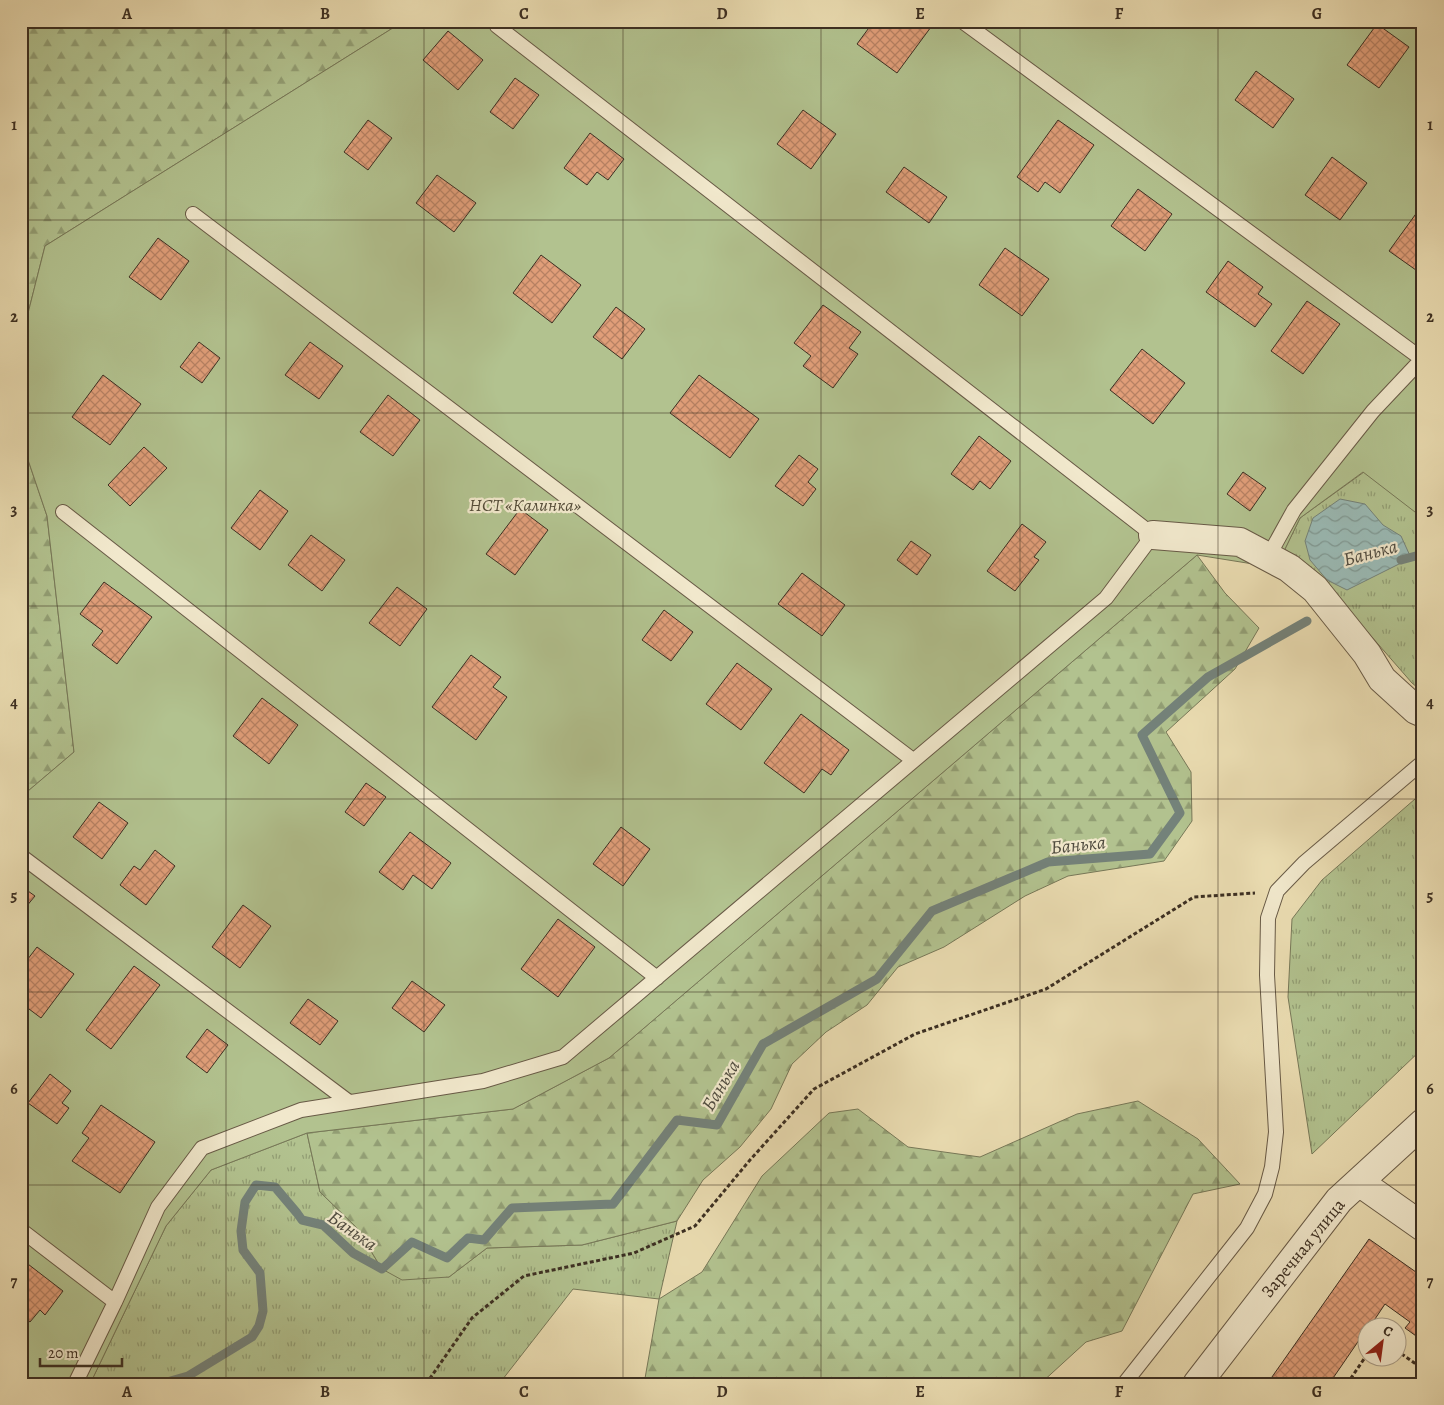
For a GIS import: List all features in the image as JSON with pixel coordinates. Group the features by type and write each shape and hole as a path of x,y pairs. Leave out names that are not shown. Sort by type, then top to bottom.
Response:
{"street":[{"path":"1153,535 1240,542 1289,568 1315,589 1367,654 1382,679 1416,710 1423,713"},
{"name":"Заречная улица","path":"1197,1384 1339,1200 1423,1123"},
{"path":"1359,1182 1423,1227"}],"lane":[{"path":"962,21 1423,358 1373,411 1294,510 1268,556"},
{"path":"75,1384 158,1207 202,1148 301,1110 483,1081 562,1057 1106,598 1153,535 497,26"},
{"path":"193,214 913,760"},
{"path":"63,512 657,978"},
{"path":"1124,1384 1247,1228 1265,1194 1272,1167 1276,1132 1267,976 1268,918 1278,891 1304,863 1423,762"},
{"path":"21,856 350,1102"},
{"path":"21,1230 115,1302"}],"path":[{"path":"426,1384 472,1318 524,1276 634,1253 696,1226 750,1160 814,1090 915,1034 1046,989 1194,896 1278,891"},
{"path":"1406,1357 1423,1369"},
{"path":"1347,1384 1358,1368"}],"green space":[{"path":"21,21 404,21 45,246 21,341"},
{"name":"НСТ «Калинка»","path":"404,21 1423,21 1423,505 1415,512 1363,472 1300,518 1278,568 1197,555 609,1058 513,1109 307,1133 211,1170 166,1226 90,1384 21,1384 21,797 74,752 47,516 21,439 21,341 45,246"},
{"path":"21,439 47,516 74,752 21,797"},
{"path":"1364,472 1415,511 1423,505 1423,692 1412,683 1330,589 1285,549 1300,518"},
{"path":"1197,555 1225,593 1259,628 1235,669 1166,732 1191,772 1192,821 1164,861 1068,876 1025,896 944,947 898,967 867,1005 826,1032 792,1064 771,1109 740,1147 703,1180 677,1221 582,1245 487,1248 449,1277 402,1280 382,1269 356,1227 320,1192 307,1133 513,1109 609,1058"},
{"path":"1423,792 1423,1048 1312,1154 1288,997 1292,919 1322,880"},
{"path":"1138,1101 1198,1139 1240,1184 1193,1194 1122,1331 1086,1342 1040,1384 644,1384 659,1299 702,1272 762,1176 829,1113 858,1109 908,1147 980,1157 1077,1114"},
{"path":"307,1133 320,1192 356,1227 382,1269 449,1277 487,1248 582,1245 677,1221 659,1299 573,1289 499,1384 90,1384 166,1226 211,1170"}],"water":[{"path":"1340,499 1365,504 1383,525 1401,536 1411,558 1347,590 1327,580 1310,560 1305,541 1313,518"}],"building":[{"path":"874,21 924,21 931,27 897,73 857,44"},
{"path":"1377,24 1409,47 1379,88 1347,65"},
{"path":"448,31 483,60 458,90 423,60"},
{"path":"1256,71 1294,99 1273,128 1235,100"},
{"path":"515,78 539,95 513,129 490,112"},
{"path":"803,110 836,134 811,169 777,144"},
{"path":"368,120 392,138 368,170 344,152"},
{"path":"1058,120 1094,145 1060,193 1045,182 1038,192 1017,177"},
{"path":"590,133 624,159 608,180 597,172 587,185 564,168"},
{"path":"1332,157 1367,183 1340,220 1305,195"},
{"path":"904,167 947,197 929,223 886,192"},
{"path":"437,175 476,203 454,232 416,203"},
{"path":"1138,189 1172,214 1145,251 1111,226"},
{"path":"1423,204 1423,275 1389,251"},
{"path":"158,238 189,261 161,300 129,277"},
{"path":"1005,248 1049,279 1022,316 979,285"},
{"path":"541,255 581,285 552,323 513,293"},
{"path":"1228,261 1263,287 1258,294 1272,304 1255,327 1206,292"},
{"path":"1307,301 1340,324 1303,374 1271,351"},
{"path":"823,305 861,332 849,348 858,354 833,388 803,366 811,356 794,343"},
{"path":"616,307 645,329 622,359 593,337"},
{"path":"199,342 220,358 202,383 180,367"},
{"path":"310,342 343,366 319,399 285,375"},
{"path":"1142,349 1185,383 1153,424 1110,390"},
{"path":"103,375 141,404 110,445 72,417"},
{"path":"699,375 759,419 730,458 670,413"},
{"path":"388,395 420,420 393,456 360,432"},
{"path":"979,436 1011,461 990,489 980,481 973,490 951,474"},
{"path":"144,447 167,468 130,506 108,485"},
{"path":"799,455 818,469 808,482 816,489 803,506 775,486"},
{"path":"1243,472 1266,488 1250,511 1227,494"},
{"path":"260,490 288,511 260,550 231,528"},
{"path":"520,509 548,530 515,575 486,554"},
{"path":"1022,524 1046,542 1034,557 1039,560 1015,591 987,571"},
{"path":"311,535 345,560 322,591 288,565"},
{"path":"911,541 931,555 917,575 897,560"},
{"path":"802,573 845,605 822,636 778,604"},
{"path":"104,582 152,617 117,664 92,645 103,631 80,614"},
{"path":"397,587 427,609 400,646 369,623"},
{"path":"664,610 693,632 671,661 642,640"},
{"path":"471,655 501,677 493,687 507,697 476,740 432,707"},
{"path":"737,663 772,689 741,730 706,704"},
{"path":"262,698 298,725 269,764 233,736"},
{"path":"801,714 849,750 831,775 822,769 804,793 764,763"},
{"path":"366,783 386,797 364,826 345,812"},
{"path":"99,802 128,823 102,859 73,837"},
{"path":"621,827 650,849 623,886 593,864"},
{"path":"410,832 451,863 432,889 413,875 403,890 379,872"},
{"path":"155,850 175,866 146,905 120,885 134,866 140,870"},
{"path":"21,886 35,896 21,913"},
{"path":"243,905 271,926 240,968 212,947"},
{"path":"558,919 595,947 558,997 521,969"},
{"path":"37,947 74,974 41,1018 21,1003 21,968"},
{"path":"134,966 160,985 111,1049 86,1030"},
{"path":"412,981 445,1005 424,1032 392,1008"},
{"path":"308,999 338,1021 320,1045 290,1023"},
{"path":"207,1029 228,1045 207,1073 186,1057"},
{"path":"50,1074 71,1091 62,1103 69,1108 57,1124 28,1103"},
{"path":"101,1105 155,1142 120,1193 72,1161 89,1138 82,1133"},
{"path":"1369,1239 1423,1277 1423,1341 1406,1329 1410,1322 1406,1318 1385,1304 1376,1318 1356,1318 1356,1345 1329,1384 1267,1384"},
{"path":"24,1261 63,1291 45,1315 40,1310 30,1322 21,1315 21,1265"}],"waterway":[{"name":"Банька","path":"1401,560 1423,554"},
{"name":"Банька","path":"160,1384 188,1376 252,1337 259,1326 263,1311 260,1273 243,1250 241,1231 245,1202 256,1185 275,1187 302,1220 323,1225 353,1253 382,1269 412,1242 447,1258 468,1238 484,1240 512,1208 613,1204 677,1120 717,1125 763,1044 877,979 932,911 1048,862 1150,854 1180,813 1142,735 1208,677 1307,621"}]}
